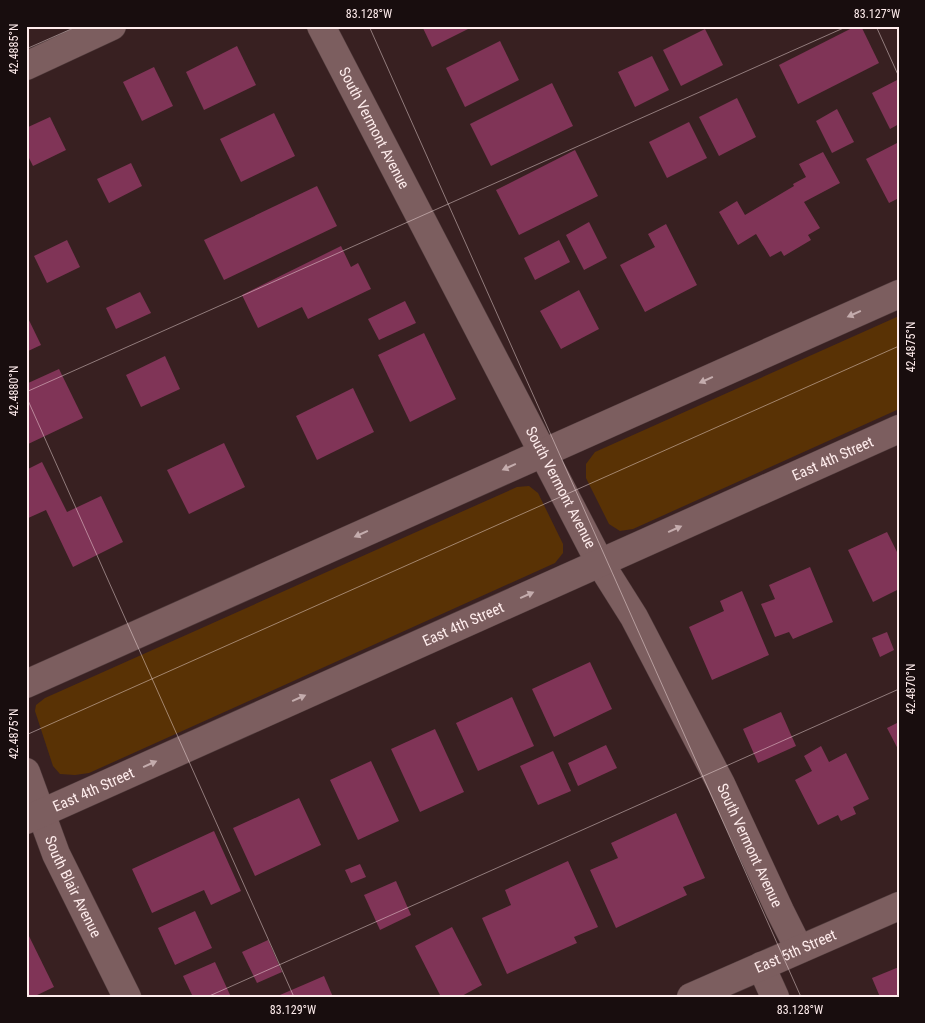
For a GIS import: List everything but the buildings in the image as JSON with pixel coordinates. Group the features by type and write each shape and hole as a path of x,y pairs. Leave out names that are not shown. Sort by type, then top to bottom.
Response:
{"street":[{"path":"26,66 112,26"},
{"name":"South Vermont Avenue","path":"322,26 524,414 542,453 600,563 634,618 721,784 799,949"},
{"path":"26,684 899,294"},
{"name":"East 4th Street","path":"33,817 899,429"},
{"name":"South Blair Avenue","path":"26,772 33,817 56,854 127,997"},
{"name":"East 5th Street","path":"691,997 899,906"},
{"path":"761,966 775,997"}],"shaded area":[{"path":"899,316 899,409 633,529 620,531 609,524 586,478 586,464 595,452"},
{"path":"529,486 538,493 563,544 563,553 555,563 89,773 75,775 60,774 53,766 35,711 36,705 45,698 517,487"}]}
